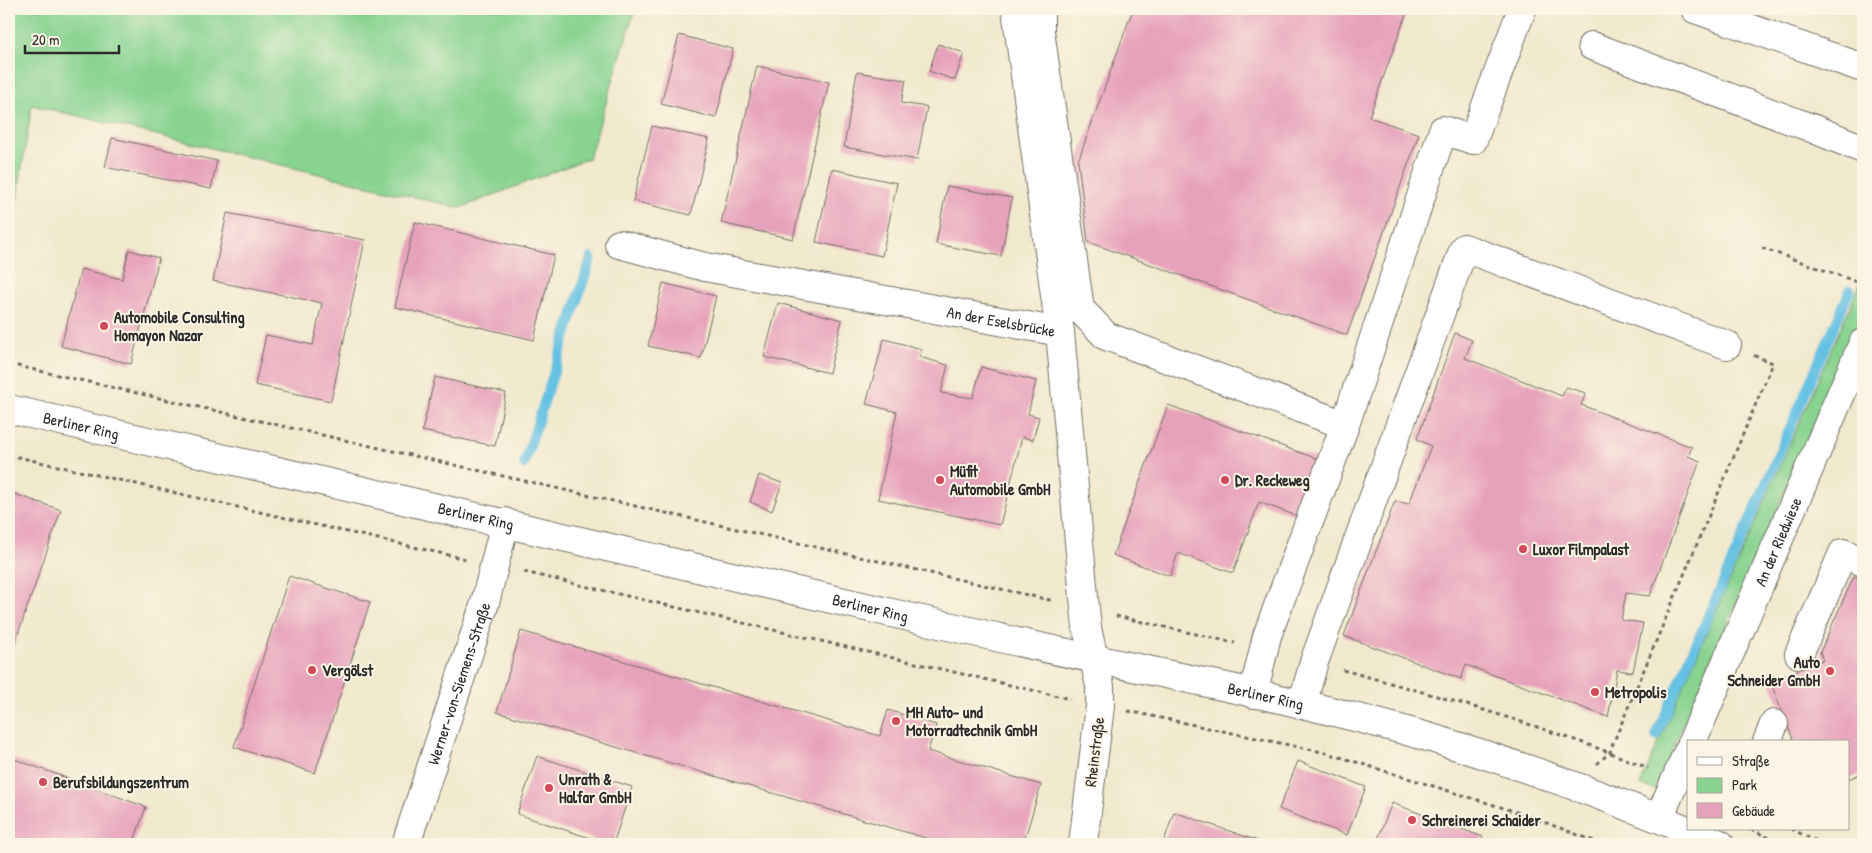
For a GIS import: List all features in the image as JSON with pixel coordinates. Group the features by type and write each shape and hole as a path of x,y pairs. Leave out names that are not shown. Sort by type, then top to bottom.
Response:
{"street":[{"path":"1016,9 1060,332"},
{"path":"1040,9 1040,30 1080,309 1106,336 1344,425"},
{"path":"1253,694 1264,649 1344,425 1443,130 1473,140 1522,9"},
{"path":"1695,9 1863,68"},
{"path":"1592,46 1863,149"},
{"name":"An der Eselsbrücke","path":"619,244 705,267 1060,332 1085,608 1094,659"},
{"path":"1302,705 1314,662 1464,248 1727,345"},
{"name":"An der Riedwiese","path":"1693,740 1863,343"},
{"name":"Berliner Ring","path":"9,409 1094,659 1302,705 1426,736 1538,772 1687,830"},
{"name":"Werner-von-Siemens-Straße","path":"406,844 482,612 505,522"},
{"path":"1799,654 1843,553 1863,562"},
{"name":"Rheinstraße","path":"1082,844 1100,706 1100,686 1094,659"},
{"path":"1659,818 1687,753"},
{"name":"Berliner Ring","path":"1688,830 1721,844"},
{"path":"1721,844 1728,830"}],"path":[{"path":"1762,248 1863,284"},
{"path":"1597,764 1610,752 1773,363 1727,345"},
{"path":"9,364 1264,649"},
{"path":"9,455 1100,706 1328,753 1523,814 1602,844"},
{"path":"1314,662 1464,703 1610,752 1676,779"},
{"path":"1753,830 1781,844"},
{"path":"1794,830 1823,844"}],"green space":[{"path":"9,9 635,9 589,158 460,208 32,105 9,249"},
{"path":"1863,277 1863,311 1655,790 1640,785"}],"building":[{"path":"1133,9 1408,9 1369,117 1419,134 1347,335 1088,242 1078,161"},
{"path":"679,35 733,49 716,118 661,104"},
{"path":"938,44 964,53 955,80 929,71"},
{"path":"757,66 829,82 793,239 721,223"},
{"path":"857,72 906,80 901,103 927,107 917,160 844,147"},
{"path":"652,126 709,139 691,215 633,201"},
{"path":"112,138 217,161 211,189 105,167"},
{"path":"832,169 897,183 882,256 816,242"},
{"path":"947,186 1012,198 1001,256 936,244"},
{"path":"227,213 365,240 331,401 255,385 266,335 313,345 322,303 213,281"},
{"path":"415,222 554,255 534,340 395,307"},
{"path":"129,250 159,258 131,364 61,346 81,269 122,279"},
{"path":"663,283 716,296 701,358 648,346"},
{"path":"778,303 842,320 829,373 764,357"},
{"name":"Luxor Filmpalast","path":"1455,333 1472,340 1465,358 1562,396 1566,387 1586,393 1581,405 1692,447 1688,456 1700,461 1650,596 1626,593 1621,620 1643,623 1633,672 1617,670 1608,717 1466,665 1461,679 1344,636 1395,501 1409,504 1431,446 1417,439"},
{"path":"884,339 922,349 919,357 948,365 941,393 973,398 981,367 1036,381 1028,414 1039,417 1033,440 1022,437 1000,525 878,499 897,412 866,404"},
{"path":"435,377 506,393 495,446 422,431"},
{"name":"Dr. Reckeweg","path":"1168,405 1318,459 1297,516 1259,502 1233,573 1178,553 1170,576 1113,555"},
{"path":"759,475 782,483 772,511 750,502"},
{"path":"9,492 61,510 9,660"},
{"path":"289,576 370,602 315,773 234,747"},
{"name":"Auto Schneider GmbH","path":"1854,576 1863,580 1863,773 1850,778 1850,740 1793,740 1770,681 1823,660 1820,652"},
{"path":"521,631 880,736 888,710 936,725 928,751 1041,785 1023,844 946,844 497,712"},
{"path":"537,756 632,787 613,844 517,814"},
{"name":"Berufsbildungszentrum","path":"9,757 146,807 133,844 9,844"},
{"path":"1298,761 1366,787 1347,835 1279,809"},
{"name":"Schreinerei Schaider","path":"1392,803 1483,837 1481,844 1376,844"},
{"path":"1174,812 1267,844 1163,844"}],"waterway":[{"path":"524,464 591,258"},
{"path":"1656,736 1850,290"}],"place":[{"name":"Automobile Consulting Homayon Nazar","path":"104,326"},
{"name":"Müfit Automobile GmbH","path":"940,480"},
{"name":"Dr. Reckeweg","path":"1225,480"},
{"name":"Luxor Filmpalast","path":"1523,549"},
{"name":"Vergölst","path":"312,670"},
{"name":"Auto Schneider GmbH","path":"1830,671"},
{"name":"Metropolis","path":"1595,692"},
{"name":"MH Auto- und Motorradtechnik GmbH","path":"896,721"},
{"name":"Berufsbildungszentrum","path":"43,782"},
{"name":"Unrath & Halfar GmbH","path":"549,788"},
{"name":"Schreinerei Schaider","path":"1412,820"}]}
